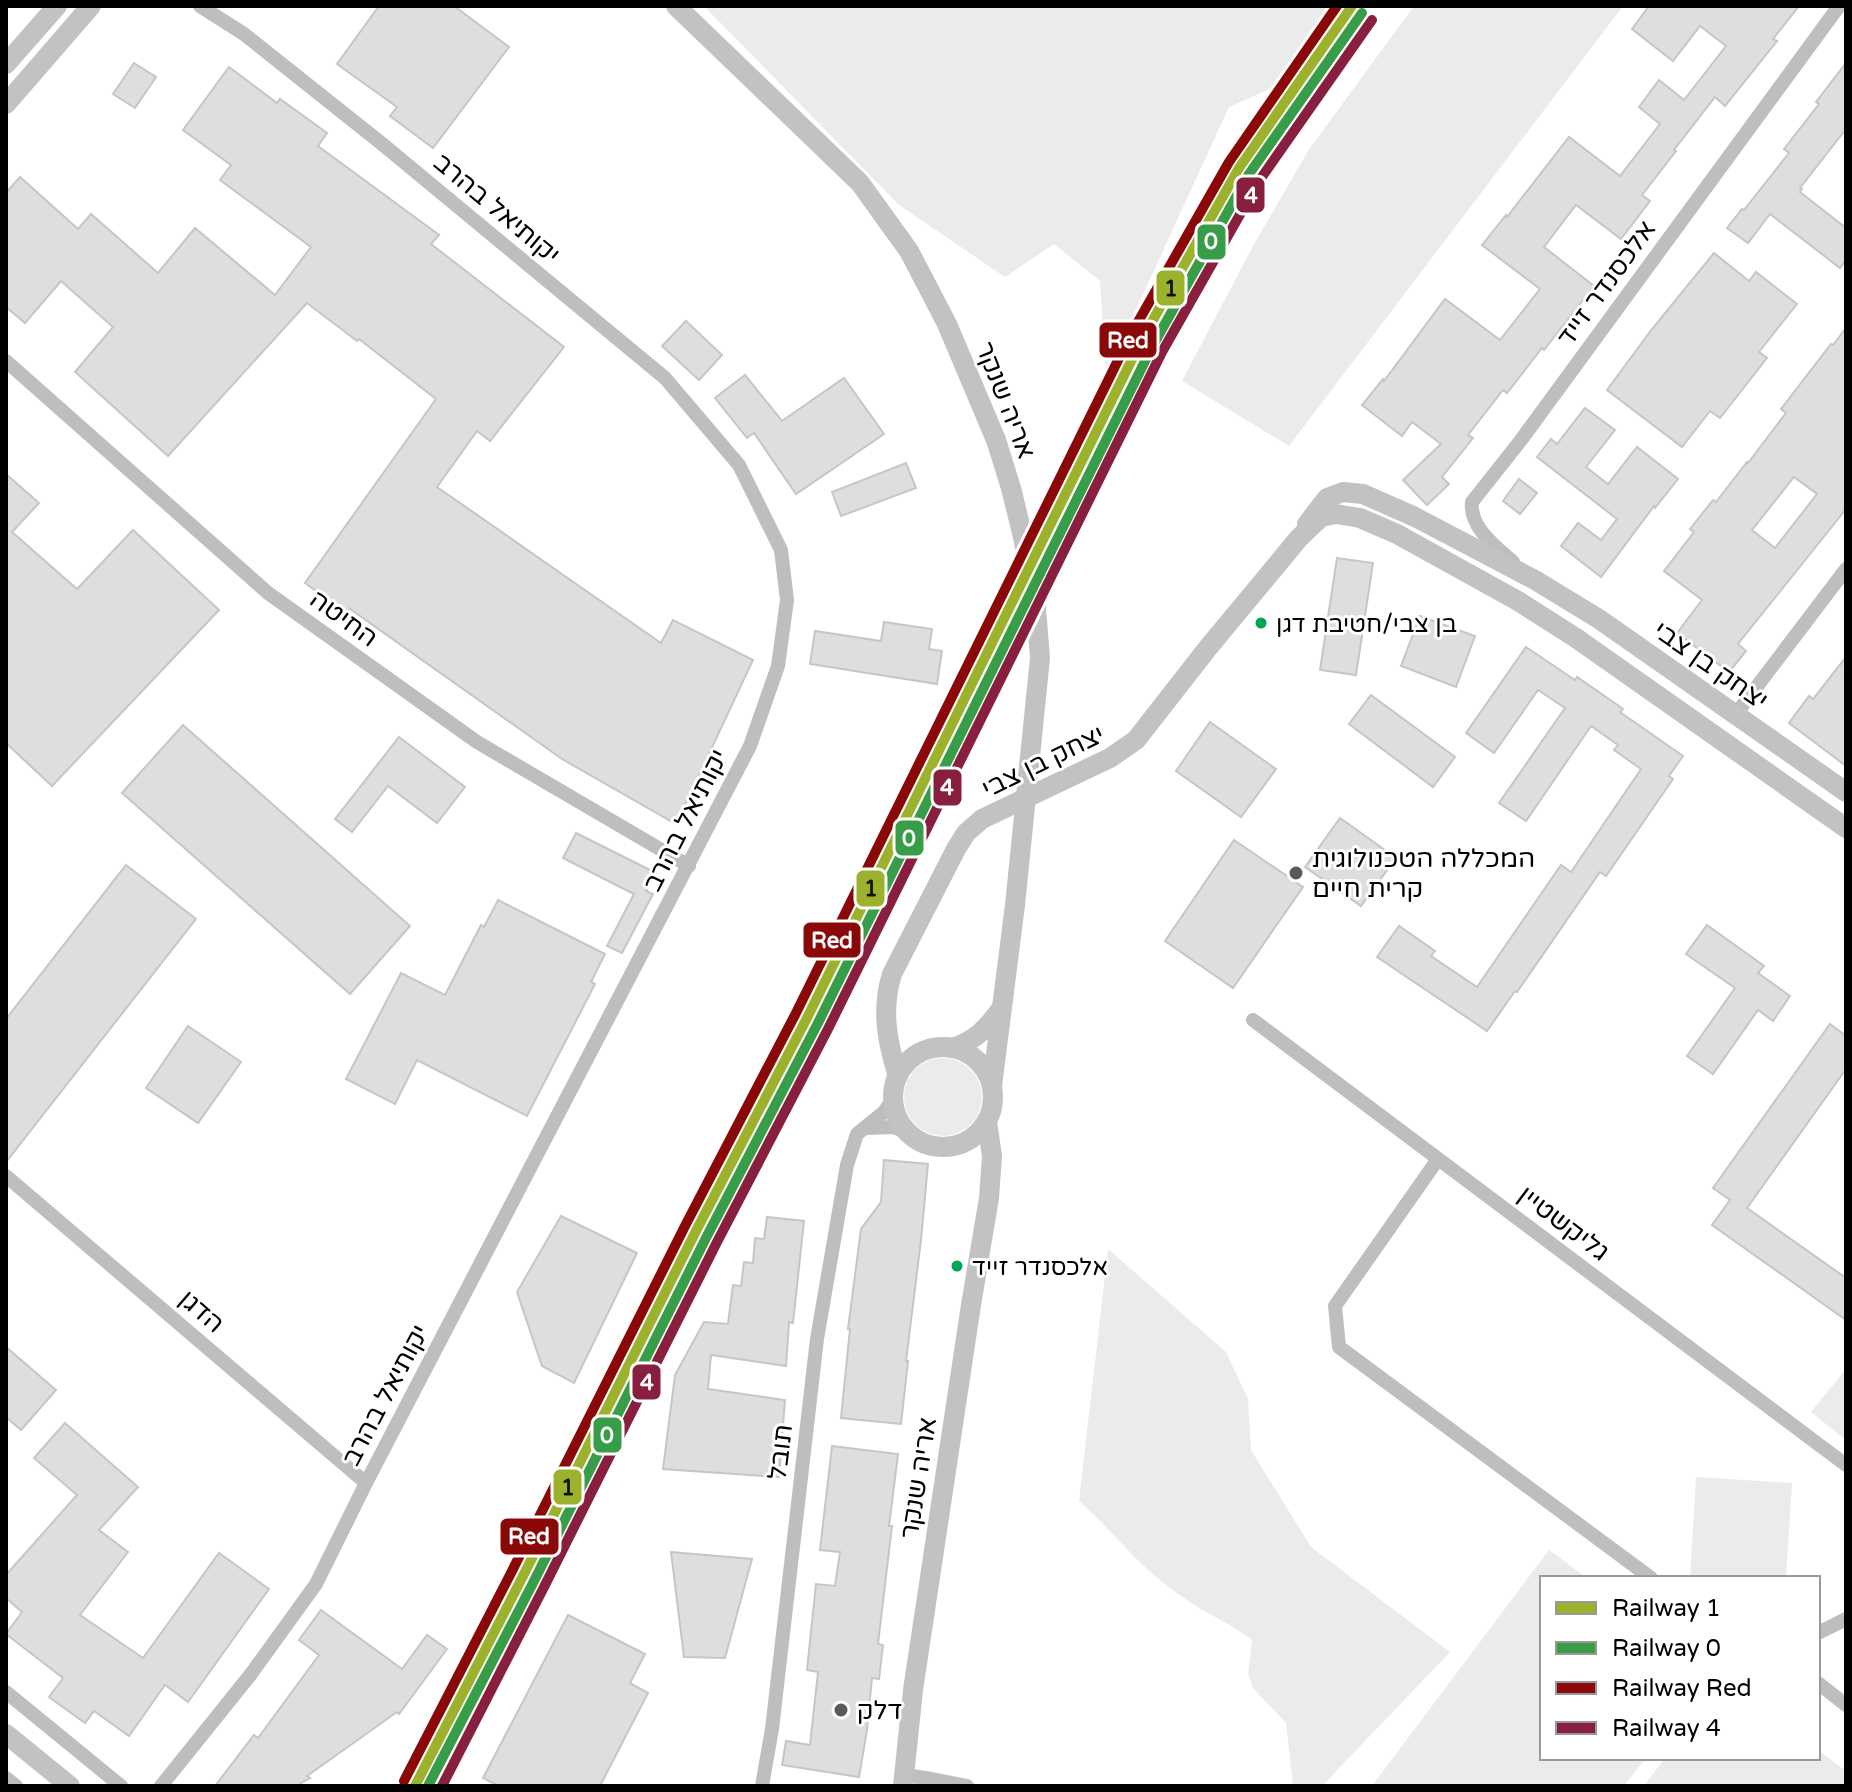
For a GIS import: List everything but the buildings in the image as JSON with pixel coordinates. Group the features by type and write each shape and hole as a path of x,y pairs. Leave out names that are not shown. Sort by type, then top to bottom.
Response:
{"street":[{"path":"6,64 57,6"},
{"path":"6,104 91,6"},
{"name":"יקותיאל בהרב","path":"161,1786 251,1674 316,1584 750,746 778,666 787,600 781,550 739,465 665,378 381,143 244,34 200,6"},
{"name":"אריה שנקר","path":"676,6 860,183 909,251 947,324 996,440 1011,488 1035,596 1040,658 1015,905 992,1086"},
{"name":"אלכסנדר זייד","path":"1535,580 1492,543 1474,521 1472,502 1531,427 1839,6"},
{"name":"החיטה","path":"6,361 268,593 477,742 689,866"},
{"name":"יצחק בן צבי","path":"1299,538 1327,498 1336,493 1363,494 1415,517 1535,580 1599,619 1846,792"},
{"name":"יצחק בן צבי","path":"898,1076 890,1049 886,1017 892,974 966,833 982,819 1110,758 1136,740 1299,538 1321,517 1336,514 1360,518 1397,534 1518,601 1576,638 1846,828"},
{"path":"1736,714 1846,569"},
{"path":"886,1017 903,1043 928,1050 968,1043 986,1029 1001,1009"},
{"name":"גליקשטיין","path":"1253,1020 1846,1465"},
{"path":"862,1129 894,1127 920,1142 947,1147 975,1136 987,1122 991,1111 992,1086 977,1061 952,1048"},
{"path":"909,1134 898,1118 893,1099 894,1087 905,1065 928,1050"},
{"name":"תובל","path":"762,1786 772,1729 817,1339 847,1165 854,1141 862,1129 884,1112 893,1099"},
{"name":"אריה שנקר","path":"904,1781 915,1674 991,1179 992,1156 987,1122"},
{"path":"960,1144 977,1154 991,1179"},
{"path":"1438,1159 1335,1306 1339,1347 1648,1576"},
{"name":"הדגן","path":"6,1176 366,1483"},
{"path":"1820,1632 1846,1619"},
{"path":"1820,1685 1846,1705"},
{"path":"6,1692 121,1786"},
{"path":"6,1734 70,1786"},
{"path":"6,1778 16,1786"},
{"path":"904,1781 932,1779 967,1786"}],"shaded area":[{"path":"704,6 1339,6 1279,85 1229,107 1106,375 1100,281 1054,244 1005,277 899,205"},
{"path":"1414,6 1623,6 1289,446 1182,381 1253,246 1308,151"},
{"path":"943,1058 958,1061 971,1069 979,1082 982,1097 979,1112 971,1125 958,1133 943,1136 928,1133 915,1125 907,1112 904,1097 907,1082 915,1069 928,1061"},
{"path":"1108,1249 1226,1352 1248,1399 1251,1450 1311,1547 1450,1652 1322,1786 1293,1786 1286,1723 1253,1688 1248,1674 1252,1640 1165,1584 1079,1501"},
{"path":"1846,1369 1846,1440 1811,1412"},
{"path":"1696,1477 1792,1483 1786,1576 1690,1576"},
{"path":"1549,1550 1584,1576 1540,1576 1540,1760 1644,1760 1624,1786 1372,1786"},
{"path":"1820,1752 1846,1771 1846,1786 1644,1786 1664,1760 1820,1760"}],"rail line":[{"name":"Red","path":"404,1781 796,1013 1130,336 1229,162 1337,6"},
{"name":"1","path":"415,1786 807,1018 1141,341 1239,168 1352,6"},
{"name":"0","path":"428,1786 818,1023 1152,347 1249,174 1362,13"},
{"name":"4","path":"442,1786 828,1029 1162,352 1259,181 1372,20"}],"place":[{"name":"בן צבי/חטיבת דגן","path":"1261,623"},
{"name":"המכללה הטכנולוגית קרית חיים","path":"1296,873"},
{"name":"אלכסנדר זייד","path":"957,1266"},
{"name":"דלק","path":"841,1710"}]}
